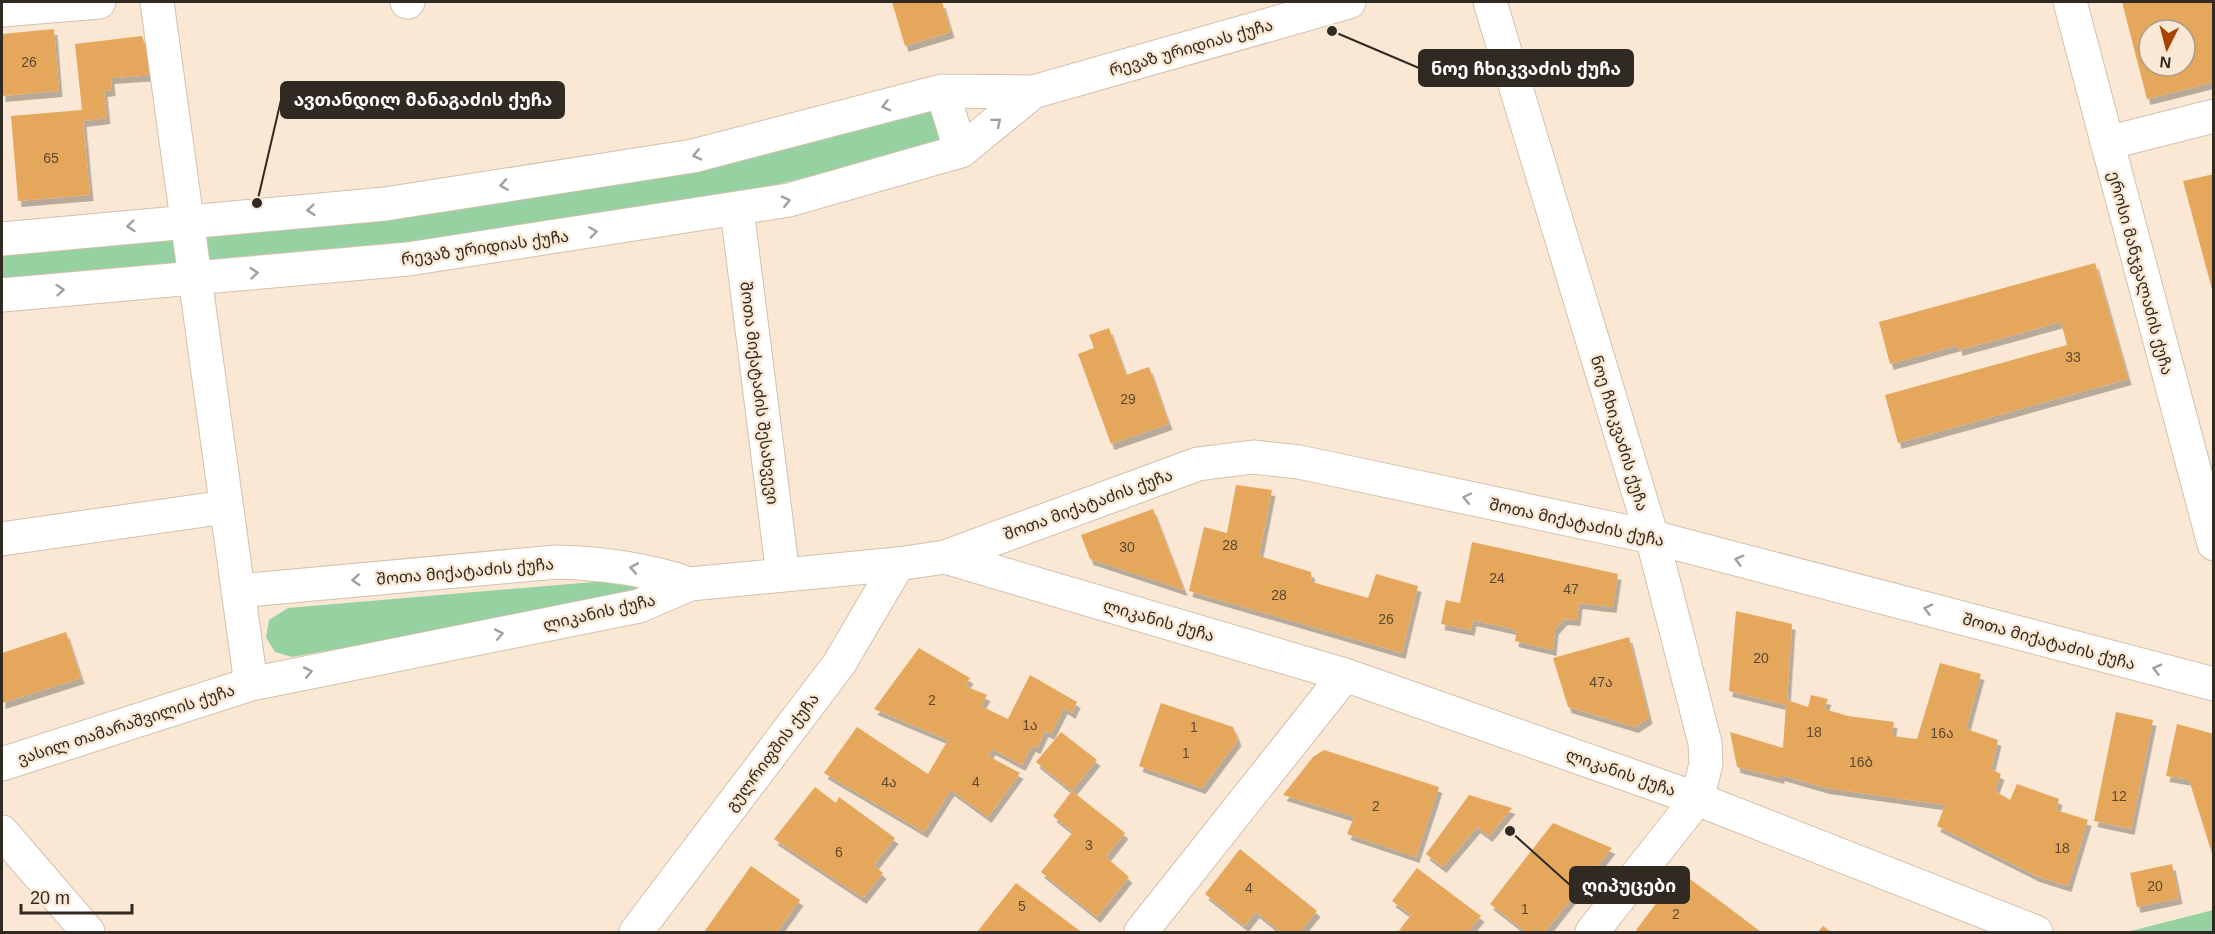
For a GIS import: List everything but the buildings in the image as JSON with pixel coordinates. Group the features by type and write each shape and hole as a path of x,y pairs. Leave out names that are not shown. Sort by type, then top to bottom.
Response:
{"street":[{"path":"2,10 99,2"},
{"path":"157,2 189,220 251,684"},
{"name":"რევაზ ურიდიას ქუჩა","path":"2,239 189,220 385,204 693,156 942,91 1033,92 1348,2"},
{"name":"ნოე ჩხიკვაძის ქუჩა","path":"1490,2 1652,537 1705,743 1707,764 1697,799"},
{"name":"ეროსი მანჯგალაძის ქუჩა","path":"2070,2 2210,524"},
{"path":"942,91 961,152"},
{"name":"რევაზ ურიდიას ქუჩა","path":"2,295 408,259 789,200 961,152 1033,92"},
{"path":"2107,142 2214,116"},
{"name":"შოთა მიქატაძის შესახვევი","path":"736,210 783,575"},
{"name":"შოთა მიქატაძის ქუჩა","path":"945,557 1198,464 1253,457 1299,462 1652,537 2214,684"},
{"path":"2,539 226,507"},
{"name":"ლიკანის ქუჩა","path":"251,684 639,606 690,584 898,564 945,557 1345,675 1697,799 2036,933"},
{"name":"შოთა მიქატაძის ქუჩა","path":"238,591 556,562 599,563 638,569 690,584"},
{"name":"გულრიფშის ქუჩა","path":"636,933 839,664 898,564"},
{"path":"1141,933 1345,675"},
{"name":"ვასილ თამარაშვილის ქუჩა","path":"2,764 251,684"},
{"path":"1592,933 1697,799"},
{"path":"2,831 88,933"}],"green space":[{"path":"938,106 948,143 708,201 394,248 206,265 203,233"},
{"path":"179,237 182,267 2,285 2,253"},
{"path":"629,579 638,584 636,595 292,657 275,652 266,637 269,620 288,608"},
{"path":"2213,910 2213,932 2127,932"}],"place":[{"name":"ნოე ჩხიკვაძის ქუჩა","path":"1332,31"},
{"name":"ავთანდილ მანაგაძის ქუჩა","path":"257,203"},
{"name":"ღიპუცები","path":"1510,831"}]}
